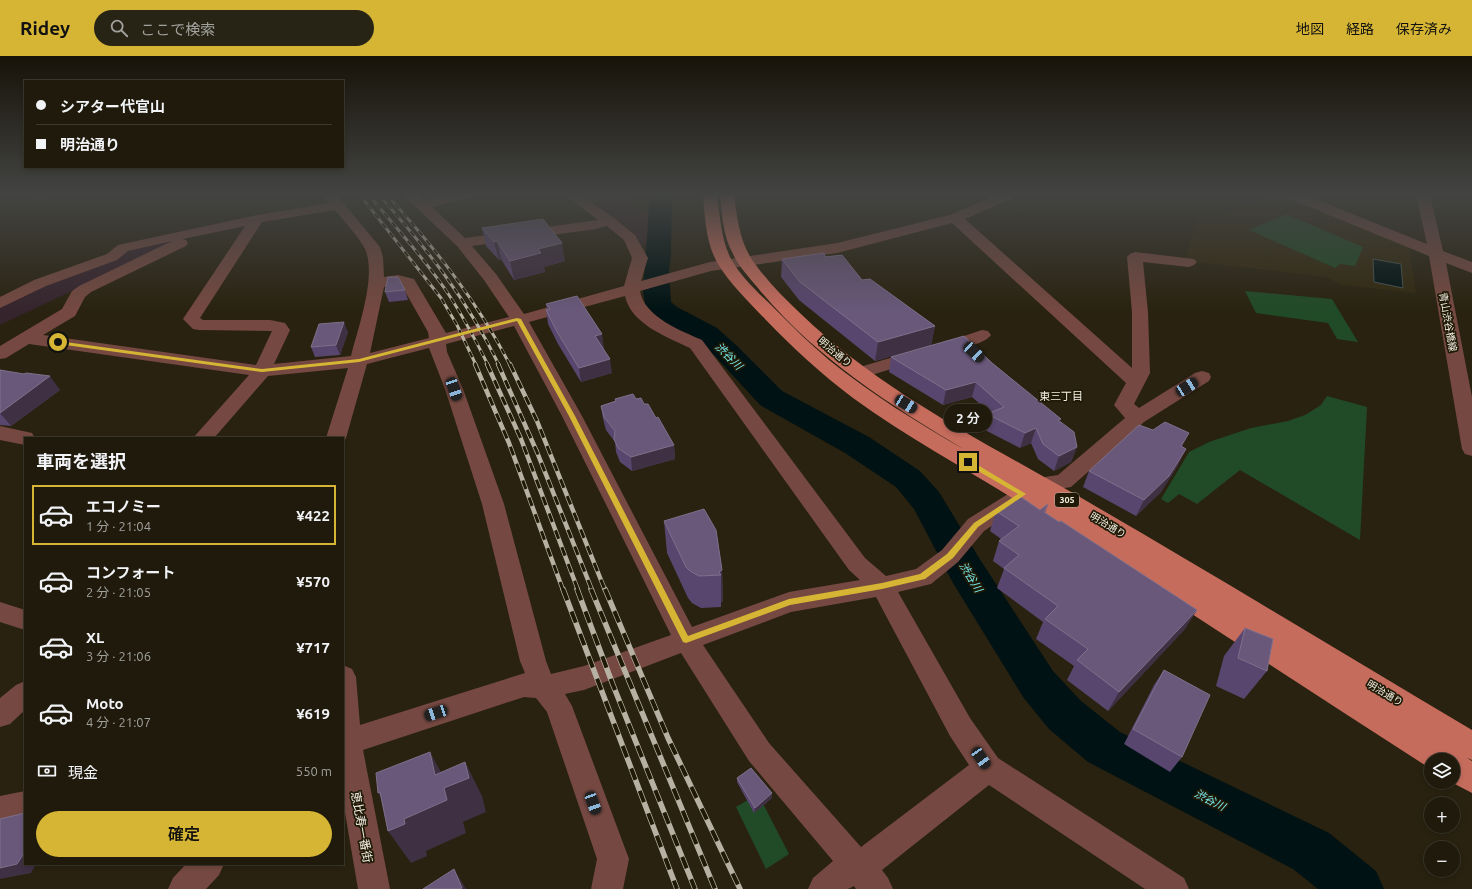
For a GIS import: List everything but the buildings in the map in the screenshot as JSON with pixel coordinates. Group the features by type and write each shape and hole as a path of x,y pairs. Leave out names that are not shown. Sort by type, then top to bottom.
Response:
{"main road":[{"name":"明治通り","path":"715,234 721,254 736,263 772,294 796,318 859,373 925,416 1031,489 1432,753"},
{"name":"明治通り","path":"733,234 739,252 736,263 754,298 808,352 842,380 928,437 1031,489 1472,746"},
{"path":"1460,770 1472,778"}],"street":[{"path":"0,303 40,283 112,257 123,248 187,234"},
{"path":"0,354 69,312 78,294 85,289 202,234"},
{"path":"204,437 262,371 281,330 279,327 270,325 199,325 191,320 247,234"},
{"path":"336,437 359,361 377,283 375,258 372,247 361,234"},
{"path":"452,234 462,243 490,277 519,319 572,416 686,640 759,752 867,879"},
{"path":"462,243 530,234"},
{"path":"625,234 630,238 640,258 636,288 633,298 650,319 662,327 696,344 856,564 882,586 960,727 988,768 1172,889"},
{"path":"26,338 262,371 359,361 710,267 837,248 893,234"},
{"path":"973,234 1136,382"},
{"path":"1389,234 1472,268"},
{"name":"青山渋谷橋線","path":"1432,234 1472,448"},
{"path":"1137,418 1124,405 1141,373 1140,312 1135,257 1189,262"},
{"path":"377,283 398,280 408,282 437,332 438,352 454,389 493,504 533,661 543,687 558,706 613,858 607,889"},
{"path":"859,373 982,335"},
{"path":"949,346 980,357"},
{"path":"345,742 524,685 543,687 584,678 789,602 882,586 922,577 950,556 976,525 1031,489 1063,482 1137,418 1202,377"},
{"path":"0,433 24,438"},
{"path":"0,612 24,620"},
{"path":"0,715 24,693"},
{"name":"恵比寿一番街","path":"344,710 345,742 374,889"},
{"path":"867,879 988,768"},
{"path":"0,811 24,806"},
{"path":"184,889 207,865"},
{"path":"824,889 841,874 867,879"}],"shaded area":[{"path":"633,234 651,234 650,243 641,246"},
{"path":"1193,234 1377,234 1404,245 1410,250 1416,293 1342,285 1326,277 1195,262 1186,258"},
{"path":"186,237 0,325 0,307 42,286 100,265 140,246"},
{"path":"1373,259 1401,264 1403,288 1374,282"}],"green space":[{"path":"1258,234 1332,234 1363,247 1355,266 1340,264 1335,268"},
{"path":"1245,291 1332,299 1358,342 1337,339 1328,323 1256,313"},
{"path":"1327,396 1367,407 1360,540 1240,470 1197,504 1179,494 1168,503 1161,499 1189,452 1209,442 1251,428 1288,421 1305,415 1321,405"},
{"path":"758,794 789,854 766,869 736,807"}],"waterway":[{"name":"渋谷川","path":"660,234 659,254 656,272 658,304 667,313 707,334 726,351 771,398 857,445 908,479 927,501 967,572 1038,684 1065,715 1104,747 1311,851 1358,889"}],"railway":[{"path":"391,234 441,298 457,325 476,365"},
{"path":"402,234 440,282 465,321 488,365"},
{"path":"413,234 460,296 474,318 499,365"},
{"path":"421,234 454,276 484,319 510,365"},
{"path":"475,364 509,443 563,590"},
{"path":"487,364 521,439 578,590"},
{"path":"498,364 537,452 592,590"},
{"path":"510,364 537,421 605,590"},
{"path":"563,589 677,889"},
{"path":"577,589 613,685 695,889"},
{"path":"591,589 715,889"},
{"path":"605,589 668,738 740,889"}],"district":[{"name":"東三丁目","path":"1061,396"}],"route":[{"path":"58,342 262,371 359,361 519,319 572,416 686,640 789,602 882,586 922,577 950,556 976,525 1023,494 968,462"}]}
